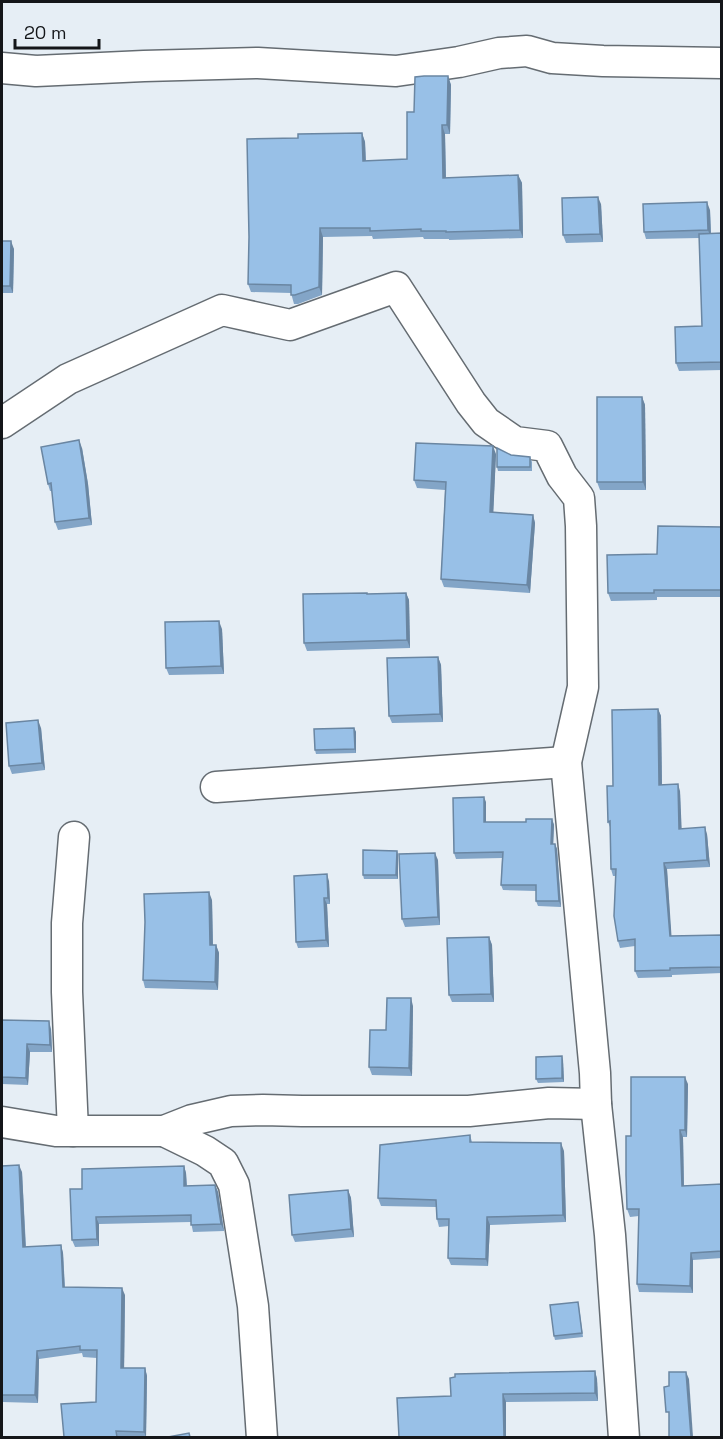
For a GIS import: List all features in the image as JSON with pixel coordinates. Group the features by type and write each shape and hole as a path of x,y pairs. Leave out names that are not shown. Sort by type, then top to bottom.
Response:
{"street":[{"path":"2,68 36,71 258,63 396,71 459,62 499,52 527,51 552,58 722,63"},
{"path":"2,423 68,379 222,310 290,325 396,287 471,403 486,422 515,442 547,446 562,476 579,498 583,687 566,762 596,1104 610,1235 624,1437"},
{"path":"216,787 566,762"},
{"path":"73,1131 67,992 67,923 74,837"},
{"path":"2,1122 56,1131 164,1131 201,1118 252,1110 469,1112 549,1103 596,1104"},
{"path":"164,1131 205,1151 223,1163 234,1185 253,1306 262,1437"}],"building":[{"path":"448,76 447,125 442,125 443,178 518,175 520,230 446,232 421,231 421,229 370,231 370,228 320,228 319,287 291,295 291,285 248,284 247,139 298,138 298,134 362,133 363,161 407,159 407,112 414,112 415,77"},
{"path":"598,197 600,234 563,235 562,198"},
{"path":"707,202 708,230 644,232 643,204"},
{"path":"722,233 722,362 676,363 675,327 702,326 699,234"},
{"path":"2,241 11,241 10,286 2,286"},
{"path":"597,397 642,397 643,482 597,482"},
{"path":"79,440 89,518 55,522 51,483 48,484 41,447"},
{"path":"416,443 493,446 490,512 533,515 527,585 441,579 446,482 414,480"},
{"path":"497,448 511,455 530,457 530,467 497,467"},
{"path":"658,526 722,527 722,590 608,593 607,555 657,554"},
{"path":"406,593 407,640 304,643 303,594"},
{"path":"219,621 221,666 166,668 165,622"},
{"path":"438,657 440,714 389,716 387,658"},
{"path":"658,709 659,785 678,784 679,829 705,827 707,860 664,863 670,936 722,935 722,967 635,971 635,939 618,941 614,916 616,869 611,869 607,786 613,786 612,710"},
{"path":"38,720 42,763 9,766 6,723"},
{"path":"354,728 355,749 315,750 314,729"},
{"path":"484,797 484,822 526,822 526,819 552,819 551,844 555,844 559,901 536,901 536,885 501,885 503,852 454,853 453,798"},
{"path":"363,850 397,851 396,875 363,875"},
{"path":"435,853 438,917 402,919 399,854"},
{"path":"327,874 328,898 324,898 326,940 296,942 294,876"},
{"path":"209,892 210,945 216,945 215,982 143,980 144,894"},
{"path":"489,937 491,994 449,995 447,938"},
{"path":"387,998 411,998 409,1068 369,1067 370,1030 386,1030"},
{"path":"2,1020 49,1021 50,1045 27,1044 26,1078 2,1077"},
{"path":"562,1056 562,1078 536,1079 536,1057"},
{"path":"631,1077 685,1077 685,1130 680,1130 682,1186 722,1184 722,1251 691,1253 690,1286 637,1284 639,1209 627,1209 626,1175 626,1136 631,1136"},
{"path":"470,1135 470,1142 561,1143 563,1215 487,1217 486,1259 448,1258 449,1219 437,1219 436,1200 378,1198 380,1145"},
{"path":"19,1165 23,1247 61,1245 63,1287 122,1288 121,1368 145,1368 144,1432 116,1431 117,1437 64,1437 61,1404 96,1402 97,1350 80,1350 80,1346 37,1351 35,1395 2,1395 2,1166"},
{"path":"184,1166 184,1186 215,1185 221,1224 191,1225 191,1215 96,1217 97,1239 72,1240 70,1189 82,1189 82,1169"},
{"path":"348,1190 351,1229 292,1235 289,1195"},
{"path":"578,1302 582,1333 554,1336 550,1305"},
{"path":"595,1371 595,1393 503,1394 504,1437 399,1437 397,1398 451,1396 450,1378 455,1377 455,1374"},
{"path":"669,1372 686,1372 691,1437 669,1437 669,1412 666,1412 664,1387 669,1386"},
{"path":"189,1433 190,1437 168,1437"}]}
